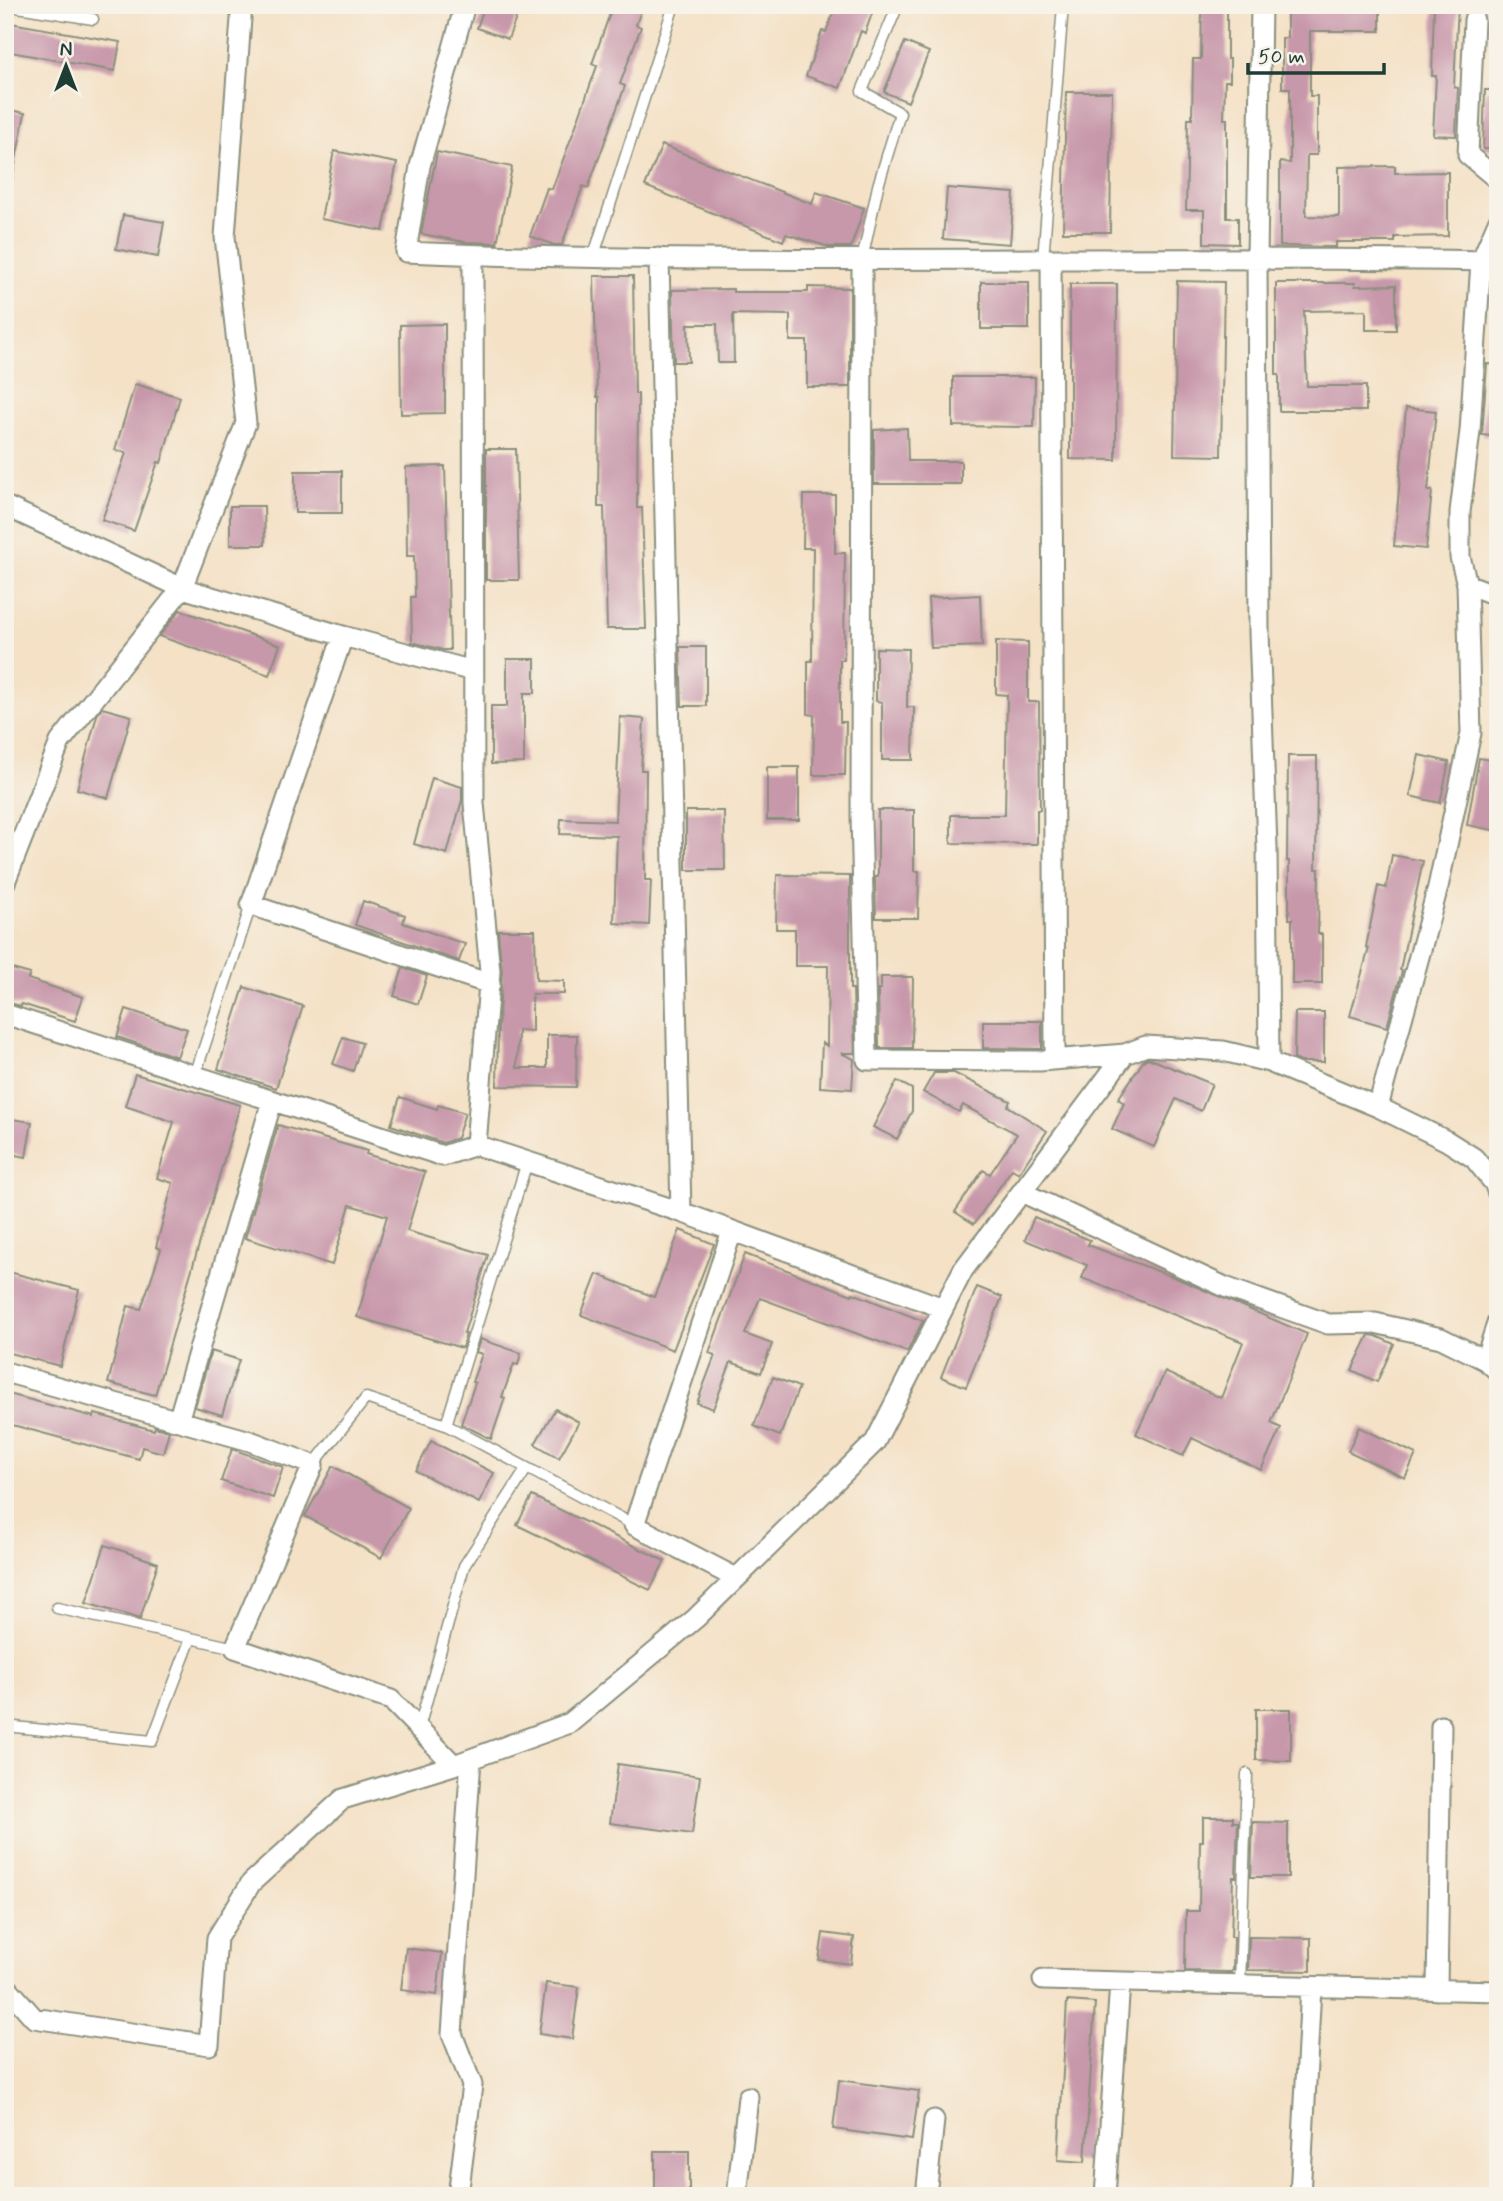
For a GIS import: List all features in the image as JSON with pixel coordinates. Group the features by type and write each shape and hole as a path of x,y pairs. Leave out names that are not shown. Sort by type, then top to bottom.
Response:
{"street":[{"path":"5,882 60,742 182,588 246,423 225,237 242,5"},
{"path":"465,5 420,166 406,252 593,258 1489,261"},
{"path":"1261,5 1257,259 1259,632 1267,847 1269,1062"},
{"path":"1474,20 1468,155 1498,180"},
{"path":"1378,1107 1438,887 1471,733 1467,584 1460,557 1460,512 1489,261 1498,222"},
{"path":"473,256 474,803 490,984 477,1145"},
{"path":"659,258 681,1212"},
{"path":"862,260 861,815 867,1060 1041,1060 1125,1054 1146,1046 1223,1051 1269,1062 1378,1107 1447,1141 1474,1158 1494,1183 1498,1193"},
{"path":"1047,260 1055,1058"},
{"path":"5,506 182,588 473,671"},
{"path":"1467,584 1498,596"},
{"path":"343,636 251,905 490,984"},
{"path":"5,1014 443,1156 477,1145 681,1212 943,1308"},
{"path":"5,1985 34,2018 209,2045 217,1938 251,1883 343,1799 463,1762 570,1723 696,1618 875,1442 963,1270 1125,1054"},
{"path":"178,1421 272,1101"},
{"path":"1023,1190 1225,1287 1328,1324 1375,1323 1441,1338 1491,1366 1498,1321"},
{"path":"732,1231 634,1525 736,1578"},
{"path":"5,1372 250,1441 313,1465 235,1648 391,1700 419,1729 463,1762"},
{"path":"1437,1990 1441,1726"},
{"path":"458,2196 472,2085 452,2034 463,1762"},
{"path":"1043,1980 1498,1992"},
{"path":"1105,2196 1120,1983"},
{"path":"1300,2196 1311,1987"},
{"path":"737,2196 748,2097"},
{"path":"926,2196 934,2120"}],"lane":[{"path":"5,5 93,19"},
{"path":"593,258 674,5"},
{"path":"862,260 878,186 900,113 862,91 898,5"},
{"path":"1047,260 1063,5"},
{"path":"195,1075 251,905"},
{"path":"446,1425 527,1162"},
{"path":"313,1465 366,1398 446,1425 634,1525"},
{"path":"419,1729 464,1566 527,1468"},
{"path":"57,1608 235,1648"},
{"path":"5,1726 152,1741 191,1638"},
{"path":"1240,1986 1247,1774"}],"building":[{"path":"485,5 521,5 508,39 477,28"},
{"path":"613,5 643,5 636,25 641,27 620,84 625,86 588,188 583,186 562,245 554,245 530,236 547,188 552,189 575,128 597,66 592,64"},
{"path":"836,5 875,5 865,33 861,31 840,88 806,76 822,31 826,32"},
{"path":"1202,5 1227,5 1227,59 1230,59 1230,81 1225,81 1224,119 1227,119 1227,218 1238,218 1238,244 1204,243 1204,210 1186,210 1188,119 1192,119 1193,59 1201,59"},
{"path":"1287,5 1380,5 1380,31 1310,31 1310,96 1317,96 1317,155 1307,155 1306,216 1339,217 1339,167 1395,166 1395,173 1448,172 1448,236 1395,237 1395,242 1336,242 1336,247 1280,246 1280,162 1290,163 1290,88 1282,88 1282,38 1287,38"},
{"path":"1434,5 1458,5 1454,87 1458,88 1456,136 1433,135 1436,76 1432,76"},
{"path":"5,22 120,42 115,71 5,51"},
{"path":"905,42 929,52 908,102 884,92"},
{"path":"1485,90 1498,90 1498,149 1483,149"},
{"path":"1066,92 1112,92 1110,232 1063,232"},
{"path":"5,109 25,113 12,180 5,180"},
{"path":"662,145 812,204 816,192 864,208 851,247 829,247 786,234 783,241 645,186"},
{"path":"334,151 397,163 383,231 321,219"},
{"path":"437,152 512,167 497,243 465,242 421,234"},
{"path":"947,188 1014,193 1010,244 943,239"},
{"path":"123,215 164,222 158,257 116,249"},
{"path":"594,276 633,276 635,394 638,394 637,508 642,508 646,629 607,629 604,507 598,507 599,397"},
{"path":"1177,281 1224,282 1221,456 1174,455"},
{"path":"981,282 1029,282 1029,329 981,329"},
{"path":"1276,283 1396,285 1396,330 1366,330 1366,310 1304,311 1307,386 1366,386 1366,411 1279,411 1279,375 1276,375"},
{"path":"1070,284 1117,284 1116,460 1070,459"},
{"path":"808,287 850,288 850,387 807,387 807,341 790,341 790,315 733,314 734,363 718,363 717,324 688,324 689,362 674,362 672,290 808,292"},
{"path":"445,324 445,413 401,414 400,325"},
{"path":"1487,364 1498,365 1498,437 1482,435"},
{"path":"953,377 1035,377 1034,427 953,426"},
{"path":"135,384 180,397 161,463 158,462 134,531 102,520 126,453 115,450"},
{"path":"1406,408 1436,411 1428,491 1432,491 1426,549 1394,546"},
{"path":"907,428 908,461 961,461 961,484 874,484 874,430"},
{"path":"486,449 516,449 519,580 486,580"},
{"path":"445,466 450,650 412,642 414,556 407,556 406,467"},
{"path":"295,471 342,471 342,513 295,513"},
{"path":"804,495 835,495 835,553 845,553 844,660 840,660 840,722 846,722 845,775 813,775 814,715 808,714 808,661 812,661 813,548 803,548"},
{"path":"230,506 264,506 265,545 230,545"},
{"path":"980,595 982,646 931,648 928,598"},
{"path":"180,610 280,645 269,675 159,636"},
{"path":"996,641 1028,642 1028,702 1039,702 1040,810 1037,810 1037,844 951,843 951,815 1005,815 1007,695 996,694"},
{"path":"680,647 706,647 706,706 682,706"},
{"path":"876,648 908,649 907,707 914,707 913,760 882,760 882,702 876,701"},
{"path":"507,659 535,659 535,693 524,693 524,763 491,764 491,706 507,706"},
{"path":"102,708 131,716 108,798 77,789 97,715"},
{"path":"620,717 644,719 641,770 646,770 645,880 651,880 649,925 614,923 617,836 560,834 561,819 615,821"},
{"path":"1419,755 1449,762 1440,803 1410,796"},
{"path":"1288,756 1317,756 1316,869 1319,869 1318,934 1322,934 1322,984 1292,984 1292,919 1289,919 1287,861"},
{"path":"1479,758 1498,761 1498,831 1467,825"},
{"path":"767,767 799,767 799,820 767,820"},
{"path":"432,778 462,787 462,800 447,854 414,844"},
{"path":"878,810 914,810 914,871 919,871 918,918 876,918"},
{"path":"686,811 724,811 725,870 686,870"},
{"path":"1392,855 1423,861 1400,970 1402,971 1387,1027 1350,1016 1369,948 1366,947 1378,886 1386,888"},
{"path":"777,875 850,876 850,989 853,989 855,1053 841,1053 854,1059 852,1089 820,1087 822,1043 827,1046 828,966 795,966 795,929 776,929"},
{"path":"363,901 405,915 403,923 465,944 459,961 355,925"},
{"path":"498,930 535,930 536,980 564,981 564,994 532,994 532,1031 518,1030 517,1068 547,1068 547,1035 577,1035 576,1087 497,1086 502,972"},
{"path":"5,967 30,974 28,979 83,997 75,1021 22,1004 21,1006 5,1002"},
{"path":"403,968 427,976 418,1004 394,996"},
{"path":"881,977 913,977 912,1048 879,1048 878,989 881,989"},
{"path":"244,987 303,1006 276,1088 218,1069"},
{"path":"126,1009 187,1029 177,1057 117,1037"},
{"path":"1295,1012 1324,1012 1324,1062 1301,1062 1294,1059"},
{"path":"983,1021 1042,1021 1042,1049 983,1048"},
{"path":"343,1037 362,1043 353,1071 333,1064"},
{"path":"1148,1058 1212,1084 1201,1111 1176,1099 1154,1147 1112,1129 1124,1103 1118,1099"},
{"path":"934,1073 954,1073 1010,1101 1008,1106 1047,1131 1019,1173 1012,1169 974,1224 955,1212 983,1170 990,1174 1017,1134 963,1105 959,1112 923,1092"},
{"path":"135,1074 240,1105 155,1395 108,1383 128,1306 141,1309 161,1249 156,1247 173,1183 157,1178 174,1122 125,1106"},
{"path":"897,1081 912,1089 912,1111 897,1139 873,1127"},
{"path":"400,1097 437,1109 438,1105 465,1113 457,1138 443,1143 391,1125"},
{"path":"5,1118 32,1122 26,1157 5,1153"},
{"path":"278,1125 367,1151 366,1154 425,1172 407,1231 488,1255 464,1333 466,1334 462,1348 357,1317 387,1216 350,1205 332,1265 245,1238"},
{"path":"1034,1217 1090,1240 1088,1245 1176,1278 1307,1334 1271,1423 1281,1428 1261,1470 1192,1438 1183,1456 1136,1434 1165,1372 1221,1398 1243,1342 1082,1278 1087,1265 1025,1240"},
{"path":"680,1230 714,1244 673,1350 581,1315 597,1274 654,1297"},
{"path":"745,1254 923,1321 907,1352 760,1298 745,1334 772,1344 761,1373 731,1362 713,1409 697,1403 715,1355 709,1353"},
{"path":"5,1271 79,1290 60,1366 5,1352"},
{"path":"977,1287 1002,1297 966,1387 941,1377"},
{"path":"1369,1335 1394,1344 1377,1382 1352,1370"},
{"path":"480,1339 521,1353 502,1397 505,1398 491,1439 461,1424 482,1354 476,1352"},
{"path":"211,1351 239,1360 222,1415 195,1407"},
{"path":"773,1377 799,1387 780,1436 754,1426"},
{"path":"5,1393 94,1417 95,1414 154,1430 155,1427 169,1431 163,1453 142,1447 139,1459 5,1423"},
{"path":"555,1409 579,1422 559,1458 535,1444"},
{"path":"1359,1427 1416,1454 1405,1478 1348,1451"},
{"path":"431,1441 494,1473 479,1503 416,1471"},
{"path":"232,1449 283,1467 273,1498 221,1481"},
{"path":"333,1466 409,1508 381,1558 305,1516"},
{"path":"532,1496 665,1561 650,1590 517,1525"},
{"path":"105,1545 158,1563 140,1619 86,1603"},
{"path":"1256,1709 1291,1709 1291,1761 1256,1760"},
{"path":"618,1764 700,1776 692,1834 610,1823"},
{"path":"1203,1817 1233,1817 1233,1822 1238,1822 1236,1877 1233,1877 1231,1937 1234,1937 1231,1972 1185,1971 1186,1911 1199,1911"},
{"path":"1253,1822 1288,1823 1288,1877 1251,1877"},
{"path":"823,1933 854,1937 851,1964 819,1960"},
{"path":"1249,1937 1311,1938 1311,1971 1248,1970"},
{"path":"406,1948 442,1953 437,1995 401,1990"},
{"path":"546,1983 579,1987 572,2039 539,2034"},
{"path":"1067,2001 1095,2003 1085,2162 1058,2160"},
{"path":"839,2080 919,2091 912,2140 833,2129"},
{"path":"655,2151 689,2151 689,2196 655,2196"}]}
